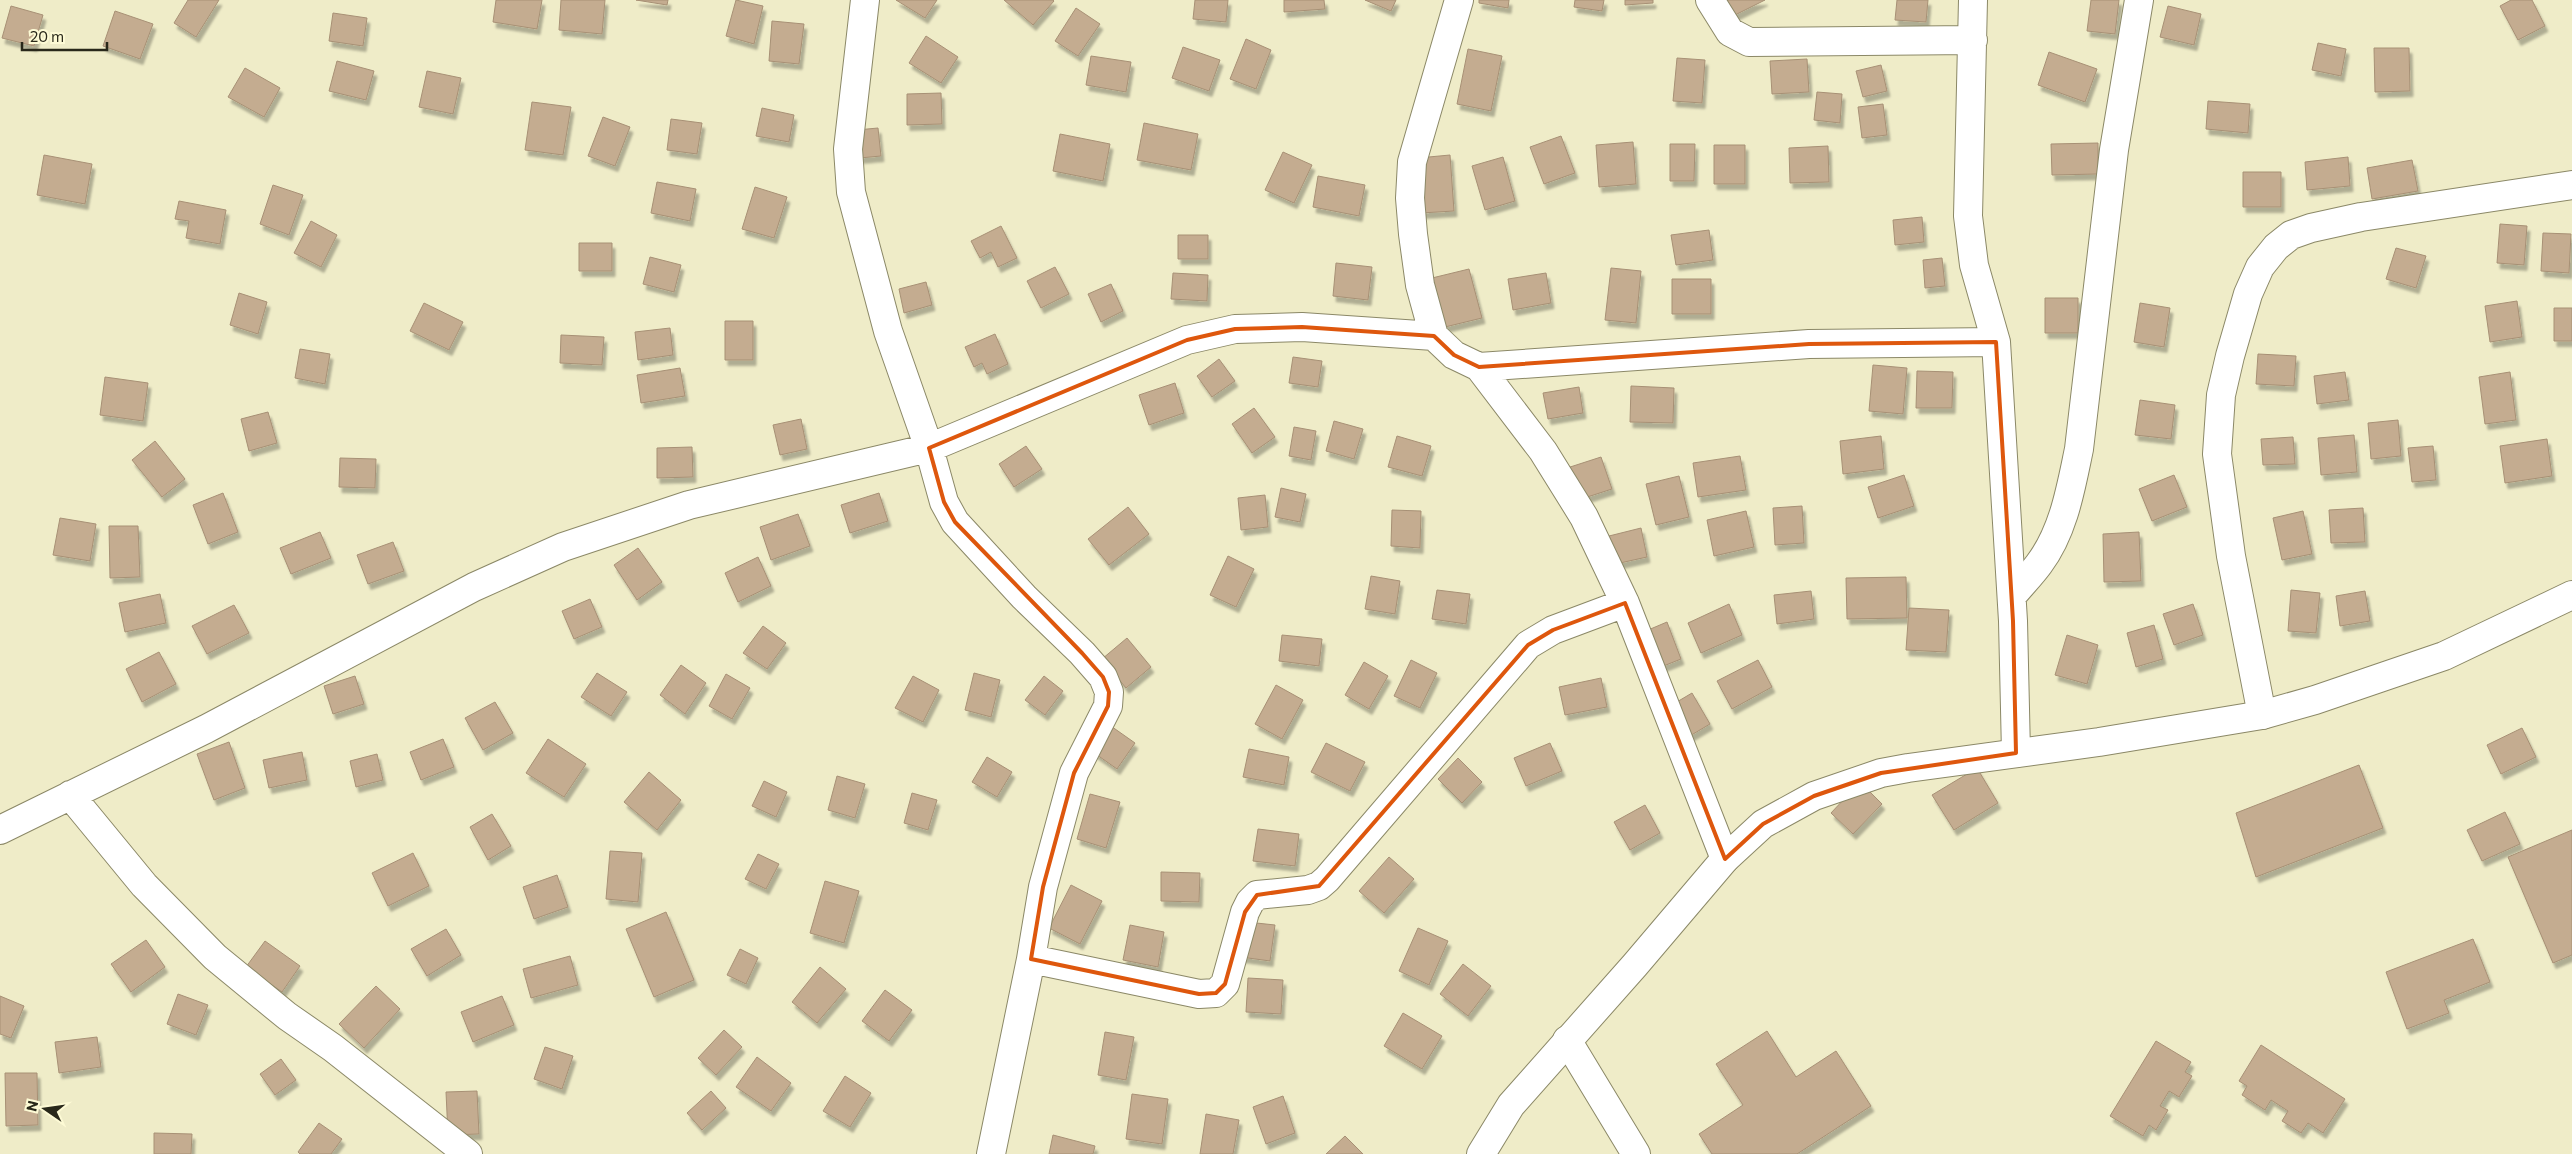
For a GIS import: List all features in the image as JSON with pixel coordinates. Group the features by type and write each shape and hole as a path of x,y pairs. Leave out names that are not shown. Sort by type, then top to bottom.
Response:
{"street":[{"path":"865,0 848,149 851,192 888,331 928,448 944,502 956,522 1024,597 1082,653 1103,677 1109,692 1108,706 1074,773 1043,887 1031,959 991,1154"},
{"path":"1459,0 1412,162 1410,198 1413,234 1420,285 1434,336 1454,355 1479,367 1543,451 1584,517 1625,603 1725,859"},
{"path":"1710,0 1730,32 1749,42 1973,40"},
{"path":"1973,0 1968,216 1974,265 1996,342 2012,596 2016,753"},
{"path":"2012,596 2040,563 2053,540 2071,490 2079,449 2114,150 2139,0"},
{"path":"2262,715 2231,556 2217,454 2221,395 2248,294 2260,267 2276,247 2291,235 2311,228 2361,217 2572,185"},
{"path":"0,830 206,729 474,587 563,548 689,505 928,448 1187,340 1225,331 1302,327 1434,336"},
{"path":"1479,367 1809,344 1996,342"},
{"path":"1481,1154 1510,1105 1635,965 1725,859 1763,824 1814,796 1881,773 1908,768 2099,742 2262,715 2315,700 2444,656 2572,595"},
{"path":"1031,959 1199,994 1216,993 1226,984 1245,912 1250,902 1256,896 1308,890 1319,886 1364,838 1419,770 1528,645 1553,630 1625,603"},
{"path":"70,795 144,885 215,957 288,1016 333,1048 468,1154"},
{"path":"1567,1040 1636,1154"}],"highlighted area":[{"path":"1302,327 1434,336 1454,355 1479,367 1809,344 1996,342 2013,621 2016,753 1881,773 1814,796 1763,824 1725,859 1625,603 1553,630 1528,645 1319,886 1257,895 1245,912 1225,984 1216,993 1199,994 1031,959 1043,887 1074,773 1108,706 1109,692 1103,677 1082,653 955,522 944,502 929,448 1187,340 1235,329"}],"building":[{"path":"188,0 219,0 196,37 174,23"},
{"path":"496,0 542,0 537,29 493,22"},
{"path":"561,0 605,0 602,34 559,30"},
{"path":"636,0 668,0 667,5"},
{"path":"736,0 763,6 754,44 726,36"},
{"path":"896,0 937,0 925,18"},
{"path":"1004,0 1053,0 1054,1 1033,25"},
{"path":"1195,0 1228,0 1226,22 1193,19"},
{"path":"1284,0 1324,0 1325,9 1284,12"},
{"path":"1365,0 1396,0 1391,11"},
{"path":"1479,0 1509,0 1508,8 1479,3"},
{"path":"1575,0 1604,0 1602,11 1574,7"},
{"path":"1625,0 1653,0 1653,3 1625,5"},
{"path":"1715,0 1765,0 1725,20"},
{"path":"1897,0 1928,0 1926,22 1895,20"},
{"path":"2091,0 2119,0 2115,34 2087,31"},
{"path":"2511,0 2532,0 2545,26 2518,40 2500,6"},
{"path":"11,6 43,15 34,46 2,38"},
{"path":"2168,6 2201,14 2194,45 2160,37"},
{"path":"1076,8 1100,24 1078,56 1055,41"},
{"path":"115,11 153,24 140,59 103,46"},
{"path":"333,13 367,18 363,46 329,41"},
{"path":"772,21 804,24 799,64 769,61"},
{"path":"926,36 958,57 941,83 909,63"},
{"path":"1246,39 1271,50 1256,89 1230,79"},
{"path":"2318,43 2346,49 2341,76 2312,70"},
{"path":"1183,47 1220,60 1209,91 1172,78"},
{"path":"2374,48 2409,48 2410,91 2375,92"},
{"path":"1468,49 1502,56 1491,111 1457,104"},
{"path":"2049,52 2097,69 2085,102 2038,85"},
{"path":"1091,56 1131,62 1126,92 1086,85"},
{"path":"1677,58 1705,60 1702,103 1673,101"},
{"path":"1807,59 1809,92 1772,94 1770,61"},
{"path":"337,61 374,71 366,100 329,91"},
{"path":"1881,65 1887,91 1863,97 1856,71"},
{"path":"245,68 280,88 264,117 228,97"},
{"path":"427,71 461,78 453,114 419,107"},
{"path":"1817,92 1842,94 1840,123 1814,120"},
{"path":"941,93 942,124 907,125 907,94"},
{"path":"2208,101 2250,104 2248,133 2206,129"},
{"path":"532,102 571,107 563,155 525,150"},
{"path":"1883,104 1887,135 1862,138 1858,107"},
{"path":"762,108 794,115 789,142 756,136"},
{"path":"603,117 630,127 615,166 588,156"},
{"path":"671,119 702,123 697,154 667,150"},
{"path":"1144,123 1198,134 1191,170 1137,160"},
{"path":"878,128 881,156 849,159 846,131"},
{"path":"1060,134 1110,144 1103,181 1053,171"},
{"path":"1561,136 1575,173 1544,184 1530,147"},
{"path":"1633,142 1636,184 1599,187 1596,145"},
{"path":"2098,143 2098,174 2052,175 2051,144"},
{"path":"1670,144 1695,144 1694,181 1670,181"},
{"path":"1714,145 1745,145 1745,184 1714,184"},
{"path":"1828,146 1829,182 1790,183 1789,148"},
{"path":"1283,152 1312,165 1294,203 1265,190"},
{"path":"44,155 92,164 85,204 37,195"},
{"path":"1450,155 1454,211 1421,213 1418,158"},
{"path":"1503,157 1515,201 1485,210 1472,166"},
{"path":"2348,157 2350,186 2307,190 2305,162"},
{"path":"2412,160 2418,191 2372,199 2367,168"},
{"path":"2243,172 2281,172 2281,207 2243,207"},
{"path":"1318,176 1365,185 1359,216 1313,207"},
{"path":"657,182 696,189 690,221 651,213"},
{"path":"273,185 303,195 289,235 260,224"},
{"path":"755,187 787,197 774,238 742,229"},
{"path":"179,201 226,210 220,244 186,238 189,221 175,219"},
{"path":"1922,217 1924,242 1895,245 1893,220"},
{"path":"311,221 337,235 321,267 294,253"},
{"path":"2500,224 2527,226 2524,265 2497,263"},
{"path":"1001,226 1017,258 998,267 991,252 980,258 971,241"},
{"path":"1709,230 1713,260 1676,265 1671,235"},
{"path":"2543,233 2571,234 2569,273 2541,271"},
{"path":"1178,235 1208,235 1208,259 1178,259"},
{"path":"579,243 612,243 612,271 579,271"},
{"path":"2396,248 2426,256 2416,288 2386,279"},
{"path":"650,257 681,265 674,292 643,284"},
{"path":"1942,258 1945,286 1925,288 1923,260"},
{"path":"1336,263 1372,267 1368,300 1333,296"},
{"path":"1055,267 1069,294 1041,308 1027,281"},
{"path":"1611,268 1641,271 1636,323 1605,320"},
{"path":"1469,269 1482,318 1445,327 1432,278"},
{"path":"1173,273 1208,275 1207,301 1171,299"},
{"path":"1546,273 1551,303 1513,310 1508,279"},
{"path":"1672,279 1711,279 1711,314 1672,314"},
{"path":"926,282 932,305 904,313 899,289"},
{"path":"1111,284 1123,311 1101,322 1088,294"},
{"path":"239,293 267,302 258,334 230,325"},
{"path":"2045,298 2078,298 2078,333 2045,333"},
{"path":"2517,301 2522,337 2490,342 2485,306"},
{"path":"424,303 463,322 449,350 410,331"},
{"path":"2140,303 2170,308 2164,347 2134,342"},
{"path":"2554,308 2572,308 2572,341 2554,341"},
{"path":"725,321 753,321 753,360 725,360"},
{"path":"670,328 673,355 638,360 635,332"},
{"path":"995,334 1008,364 987,374 982,363 974,367 965,347"},
{"path":"561,335 604,337 602,365 560,363"},
{"path":"300,349 330,354 325,384 295,378"},
{"path":"2258,354 2296,356 2294,386 2256,384"},
{"path":"1293,357 1322,361 1318,387 1289,383"},
{"path":"1219,359 1235,381 1212,397 1197,376"},
{"path":"1873,365 1907,368 1903,414 1869,411"},
{"path":"680,368 685,396 641,403 637,375"},
{"path":"1917,371 1953,372 1952,408 1916,408"},
{"path":"2345,372 2349,400 2317,404 2314,376"},
{"path":"2510,372 2516,420 2485,424 2479,377"},
{"path":"105,377 148,383 143,421 100,415"},
{"path":"1175,383 1184,413 1149,425 1139,395"},
{"path":"1631,386 1674,388 1673,423 1630,422"},
{"path":"1579,387 1583,413 1548,419 1543,393"},
{"path":"2140,400 2175,405 2171,439 2135,435"},
{"path":"1254,408 1275,437 1252,453 1232,424"},
{"path":"268,412 277,443 249,451 241,419"},
{"path":"801,419 807,449 780,455 773,425"},
{"path":"2398,420 2401,456 2371,459 2368,423"},
{"path":"1334,421 1363,429 1354,459 1326,451"},
{"path":"1294,427 1316,431 1311,460 1289,456"},
{"path":"2354,435 2357,472 2321,475 2318,438"},
{"path":"1397,436 1431,446 1422,476 1388,467"},
{"path":"1881,436 1884,469 1843,474 1840,441"},
{"path":"2293,437 2295,464 2263,465 2261,439"},
{"path":"2547,439 2552,476 2505,483 2500,446"},
{"path":"155,441 185,479 162,497 132,460"},
{"path":"1026,446 1042,469 1014,487 999,464"},
{"path":"2433,446 2436,480 2412,482 2408,448"},
{"path":"692,447 693,477 657,478 657,448"},
{"path":"1740,456 1746,490 1698,497 1693,463"},
{"path":"1601,457 1612,489 1575,501 1564,469"},
{"path":"340,458 376,459 375,488 339,487"},
{"path":"1904,475 1914,506 1878,518 1868,487"},
{"path":"2174,475 2187,507 2152,521 2139,489"},
{"path":"1679,476 1689,517 1656,525 1646,484"},
{"path":"1281,488 1306,494 1300,522 1275,517"},
{"path":"223,493 238,532 208,544 193,505"},
{"path":"879,493 888,521 850,533 841,505"},
{"path":"1265,495 1268,527 1241,530 1238,498"},
{"path":"1802,506 1804,543 1775,545 1773,508"},
{"path":"1128,507 1149,534 1109,565 1088,539"},
{"path":"2363,508 2365,542 2331,543 2329,510"},
{"path":"1392,510 1421,511 1420,548 1391,546"},
{"path":"1746,511 1754,547 1714,556 1707,520"},
{"path":"2303,511 2312,554 2282,560 2273,518"},
{"path":"798,514 810,546 771,560 760,527"},
{"path":"60,518 96,524 90,561 53,555"},
{"path":"109,526 138,526 140,577 110,578"},
{"path":"1641,528 1647,557 1611,565 1605,537"},
{"path":"320,532 331,558 291,574 280,548"},
{"path":"2139,532 2141,581 2104,582 2103,534"},
{"path":"393,542 404,571 368,584 357,555"},
{"path":"638,548 662,582 637,600 614,565"},
{"path":"1228,556 1254,569 1236,607 1210,595"},
{"path":"758,557 771,586 738,602 725,573"},
{"path":"1371,576 1400,581 1395,614 1365,609"},
{"path":"1906,577 1907,618 1847,619 1846,578"},
{"path":"1437,590 1470,594 1466,624 1432,619"},
{"path":"2291,590 2320,593 2316,633 2288,631"},
{"path":"1811,591 1814,619 1777,624 1774,595"},
{"path":"2365,591 2370,621 2340,626 2336,596"},
{"path":"160,594 166,623 125,632 119,603"},
{"path":"590,599 602,627 574,639 562,611"},
{"path":"1729,604 1742,635 1701,653 1688,623"},
{"path":"2193,604 2203,635 2174,645 2163,614"},
{"path":"234,605 249,633 207,654 192,626"},
{"path":"1909,608 1949,610 1946,652 1906,650"},
{"path":"1667,622 1681,659 1656,669 1641,633"},
{"path":"2154,625 2163,659 2136,667 2127,633"},
{"path":"763,626 786,643 767,669 743,653"},
{"path":"1282,635 1322,639 1319,666 1279,661"},
{"path":"2067,635 2098,645 2087,684 2055,675"},
{"path":"1127,638 1151,667 1126,688 1102,659"},
{"path":"159,652 176,684 142,702 126,669"},
{"path":"1411,660 1437,673 1420,708 1394,696"},
{"path":"1758,660 1772,687 1732,709 1717,681"},
{"path":"1364,662 1388,676 1369,709 1345,695"},
{"path":"681,665 706,683 685,714 660,695"},
{"path":"597,673 627,692 611,716 581,697"},
{"path":"974,673 1000,680 991,717 965,710"},
{"path":"726,674 750,688 732,719 709,706"},
{"path":"355,676 364,704 333,714 324,686"},
{"path":"913,676 939,690 923,722 895,708"},
{"path":"1044,676 1063,691 1045,715 1025,700"},
{"path":"1601,678 1607,707 1565,715 1559,687"},
{"path":"1276,685 1303,700 1282,739 1255,724"},
{"path":"1692,693 1710,724 1683,740 1665,709"},
{"path":"495,702 513,733 483,750 465,718"},
{"path":"1108,724 1135,743 1117,769 1090,750"},
{"path":"2522,728 2536,757 2501,774 2487,745"},
{"path":"443,739 454,767 421,780 410,752"},
{"path":"548,739 586,764 564,797 526,773"},
{"path":"229,742 245,788 214,800 197,754"},
{"path":"1326,743 1365,762 1350,791 1311,772"},
{"path":"1550,743 1562,771 1526,786 1514,758"},
{"path":"1249,749 1289,757 1284,785 1243,777"},
{"path":"302,752 307,780 269,788 263,760"},
{"path":"377,754 383,780 356,787 350,761"},
{"path":"987,757 1012,772 997,797 972,782"},
{"path":"1458,758 1482,782 1462,803 1438,779"},
{"path":"2359,765 2383,828 2256,877 2236,813"},
{"path":"1977,768 1998,803 1954,830 1932,795"},
{"path":"649,772 681,800 657,830 624,802"},
{"path":"837,776 865,784 855,818 828,810"},
{"path":"764,781 787,792 776,817 752,806"},
{"path":"1860,782 1882,804 1853,834 1831,813"},
{"path":"912,793 937,800 928,830 904,823"},
{"path":"1090,794 1120,802 1106,848 1077,839"},
{"path":"1645,805 1660,833 1630,850 1614,822"},
{"path":"2505,812 2520,844 2482,861 2467,830"},
{"path":"492,814 511,846 488,860 470,827"},
{"path":"1258,829 1299,834 1295,866 1253,861"},
{"path":"2572,830 2572,955 2553,963 2508,857"},
{"path":"610,851 642,853 638,902 606,899"},
{"path":"413,853 429,886 388,906 372,873"},
{"path":"758,854 779,864 766,889 745,879"},
{"path":"1389,857 1414,879 1384,913 1359,891"},
{"path":"1161,872 1200,873 1199,902 1161,901"},
{"path":"557,875 568,907 534,919 523,887"},
{"path":"825,881 859,891 844,943 810,933"},
{"path":"1071,885 1102,901 1080,944 1049,928"},
{"path":"666,912 694,980 654,997 626,929"},
{"path":"1247,922 1275,925 1270,961 1241,957"},
{"path":"1130,925 1164,932 1158,967 1123,960"},
{"path":"1418,928 1448,941 1429,985 1399,971"},
{"path":"446,929 461,955 427,976 411,949"},
{"path":"2473,939 2490,982 2444,1000 2449,1013 2407,1029 2386,972"},
{"path":"146,940 165,967 131,992 111,964"},
{"path":"265,941 300,966 282,992 246,967"},
{"path":"740,949 758,958 746,984 727,975"},
{"path":"570,956 578,985 531,998 523,969"},
{"path":"1463,964 1491,986 1468,1016 1440,994"},
{"path":"820,967 846,989 817,1023 792,1002"},
{"path":"1248,978 1283,980 1281,1014 1246,1012"},
{"path":"376,986 400,1009 364,1048 339,1024"},
{"path":"885,990 912,1010 889,1041 862,1021"},
{"path":"178,994 208,1005 196,1035 167,1024"},
{"path":"0,996 24,1006 11,1038 0,1034"},
{"path":"502,996 514,1025 473,1042 461,1012"},
{"path":"1403,1013 1442,1036 1422,1069 1384,1046"},
{"path":"724,1030 742,1047 716,1075 698,1058"},
{"path":"1767,1031 1796,1077 1836,1051 1871,1106 1797,1154 1712,1154 1699,1134 1743,1105 1716,1064"},
{"path":"1105,1032 1134,1037 1126,1080 1098,1075"},
{"path":"97,1037 101,1067 59,1073 55,1042"},
{"path":"2156,1041 2191,1062 2185,1072 2192,1076 2179,1097 2169,1091 2160,1106 2168,1110 2156,1130 2149,1125 2143,1136 2110,1116"},
{"path":"2261,1045 2345,1099 2323,1133 2308,1123 2301,1133 2282,1121 2288,1111 2271,1100 2265,1110 2242,1095 2247,1086 2239,1081"},
{"path":"545,1047 573,1056 562,1089 534,1079"},
{"path":"757,1057 791,1083 771,1111 736,1087"},
{"path":"281,1059 296,1080 275,1095 260,1074"},
{"path":"5,1073 37,1073 38,1125 6,1126"},
{"path":"845,1076 871,1093 850,1127 823,1111"},
{"path":"477,1091 479,1134 448,1135 446,1092"},
{"path":"711,1091 726,1108 702,1130 687,1113"},
{"path":"1132,1094 1168,1099 1162,1144 1126,1139"},
{"path":"1283,1096 1295,1133 1266,1144 1253,1107"},
{"path":"1206,1114 1239,1120 1233,1154 1200,1154"},
{"path":"319,1123 342,1139 331,1154 300,1154 298,1152"},
{"path":"154,1133 192,1134 191,1154 154,1154"},
{"path":"1053,1135 1095,1146 1093,1154 1049,1154"},
{"path":"1345,1136 1363,1154 1326,1154"}]}
